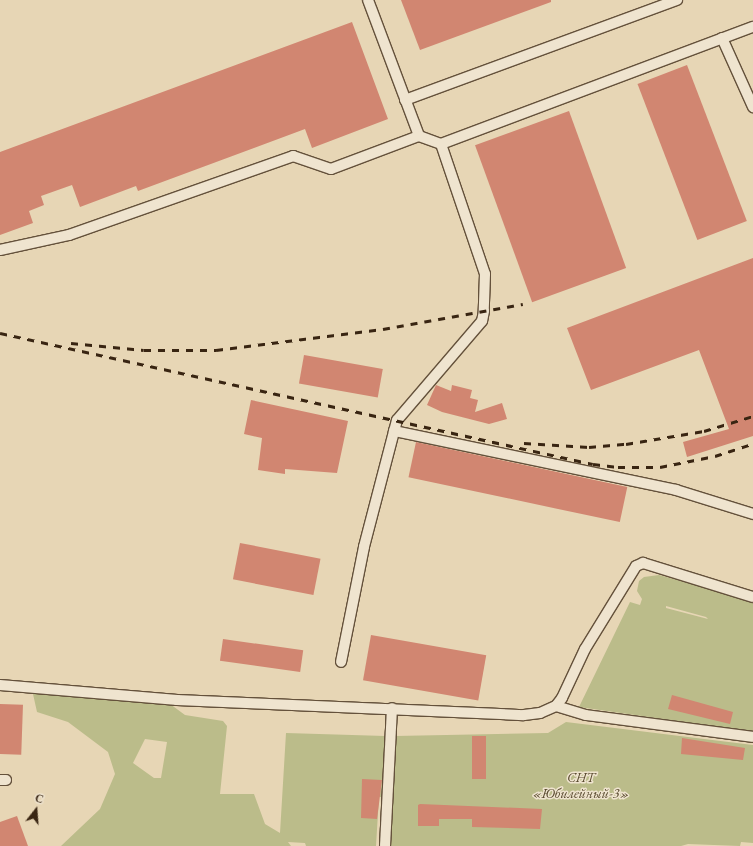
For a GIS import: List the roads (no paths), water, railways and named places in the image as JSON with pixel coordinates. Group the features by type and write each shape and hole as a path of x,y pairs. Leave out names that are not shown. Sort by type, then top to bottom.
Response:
{"lane":[{"path":"368,0 419,136"},
{"path":"405,100 677,0"},
{"path":"0,250 69,235 293,156 331,169 419,136 441,144 753,27"},
{"path":"722,38 753,107"},
{"path":"341,662 364,547 396,420 482,321 484,311 485,274 441,144"},
{"path":"394,430 676,490 753,514"},
{"path":"0,685 177,700 524,714 540,713 556,706 586,649 636,566 643,564 753,597"},
{"path":"556,706 586,715 753,737"},
{"path":"385,846 392,708"}],"railway":[{"path":"71,343 144,350 216,350 383,329 523,304"},
{"path":"0,333 593,464 618,467 660,467 715,456 753,444"},
{"path":"524,443 589,447 626,444 704,431 753,416"}],"park label":[{"name":"СНТ «Юбилейный-3»","path":"581,786"}]}
